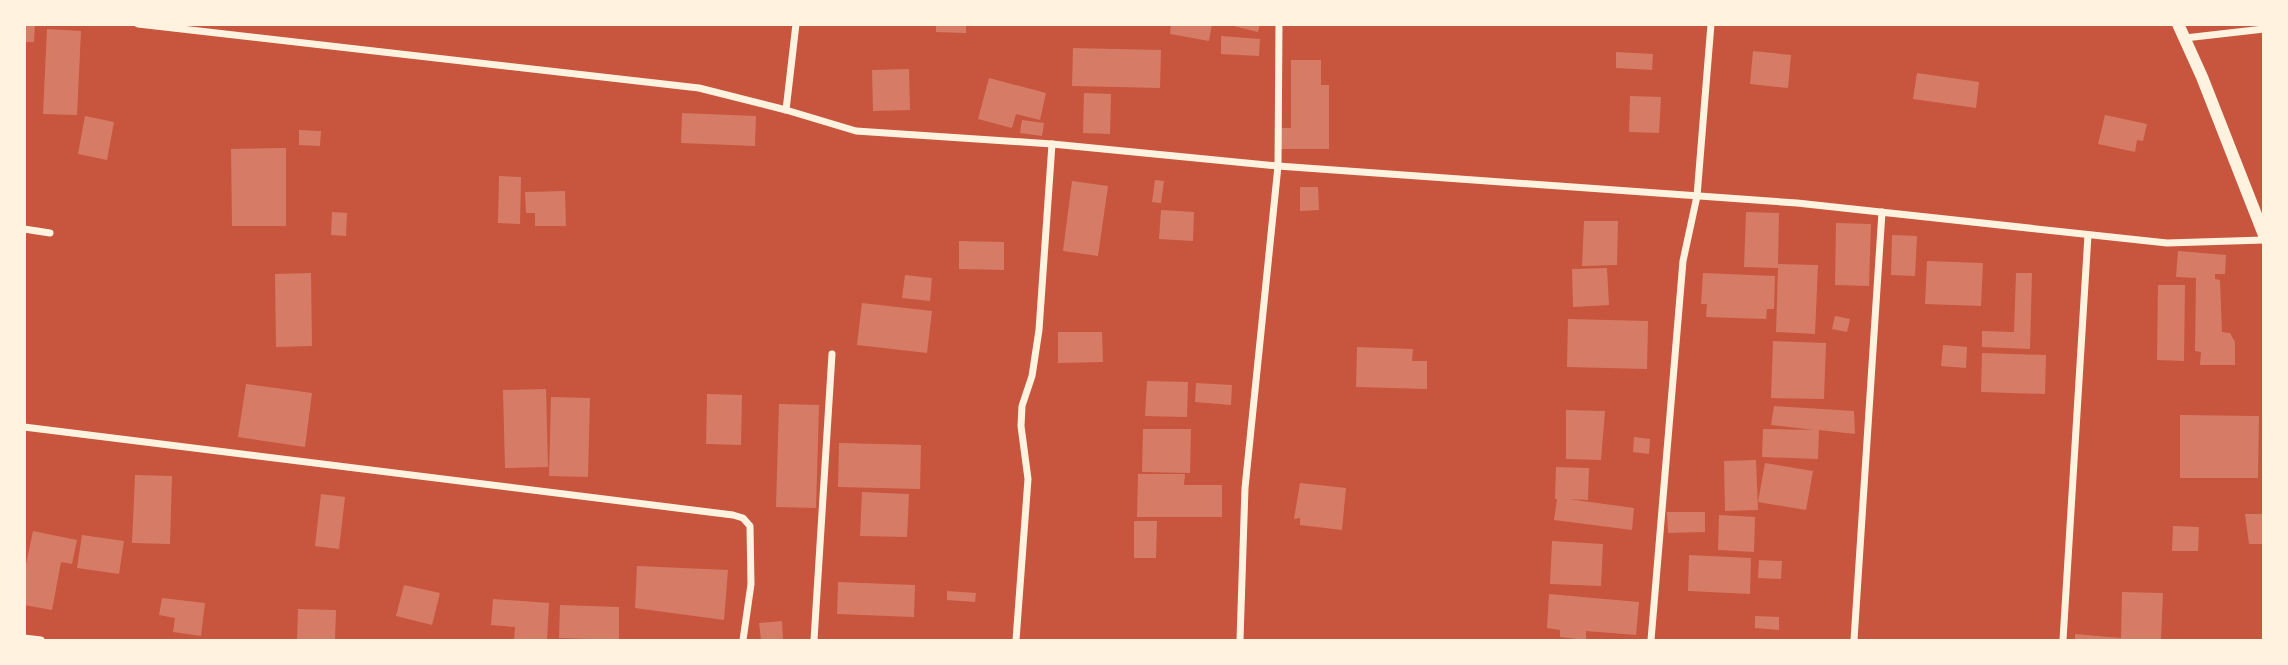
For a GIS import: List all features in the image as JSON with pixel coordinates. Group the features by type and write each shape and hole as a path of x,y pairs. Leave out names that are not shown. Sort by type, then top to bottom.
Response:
{"street":[{"path":"138,24 699,88 856,131 1052,144 1278,166 1797,203 2167,243 2263,237 2233,153 2178,24"},
{"path":"786,110 796,24"},
{"path":"1240,640 1245,488 1278,166 1279,24"},
{"path":"1651,640 1683,261 1698,195 1711,24"},
{"path":"2185,38 2263,29"},
{"path":"1016,640 1028,478 1021,426 1022,406 1032,376 1039,330 1052,144"},
{"path":"1854,640 1882,212"},
{"path":"24,229 50,233"},
{"path":"2063,640 2088,235"},
{"path":"814,640 832,354"},
{"path":"24,427 733,514 743,518 750,526 751,583 743,640"},
{"path":"24,638 41,640"}],"building":[{"path":"24,24 35,24 34,42 24,42"},
{"path":"936,24 966,24 966,33 936,32"},
{"path":"1171,24 1212,24 1209,41 1170,34"},
{"path":"1225,24 1260,24 1258,32"},
{"path":"47,29 81,31 77,115 43,114"},
{"path":"1221,36 1260,39 1259,56 1221,54"},
{"path":"1073,48 1161,50 1160,88 1072,86"},
{"path":"1753,51 1791,55 1788,88 1750,84"},
{"path":"1616,52 1653,54 1652,70 1616,68"},
{"path":"1291,60 1321,60 1321,85 1329,85 1329,149 1278,149 1278,128 1291,128"},
{"path":"909,69 910,110 873,111 872,70"},
{"path":"1917,73 1979,82 1976,108 1913,99"},
{"path":"989,78 1046,93 1040,120 1016,114 1012,128 978,119"},
{"path":"1084,93 1111,94 1110,134 1083,133"},
{"path":"1630,96 1661,97 1659,133 1629,132"},
{"path":"682,113 756,116 755,146 681,143"},
{"path":"2105,115 2147,124 2143,141 2137,140 2135,152 2098,144"},
{"path":"85,116 114,122 107,160 78,154"},
{"path":"1022,120 1044,123 1042,136 1020,133"},
{"path":"299,130 321,131 320,146 299,145"},
{"path":"286,148 286,226 232,226 231,149"},
{"path":"499,176 521,177 520,224 498,223"},
{"path":"1155,180 1164,181 1161,203 1152,202"},
{"path":"1072,181 1108,186 1098,256 1063,251"},
{"path":"1300,187 1318,187 1319,210 1300,211"},
{"path":"565,191 566,226 535,226 535,213 526,213 525,192"},
{"path":"1161,210 1194,212 1193,241 1159,239"},
{"path":"332,212 347,213 346,236 331,235"},
{"path":"1746,212 1779,213 1778,264 1818,265 1815,334 1776,332 1778,268 1744,267"},
{"path":"1584,221 1618,221 1617,265 1582,266"},
{"path":"1836,223 1871,224 1869,286 1835,285"},
{"path":"1892,235 1917,236 1915,276 1891,275"},
{"path":"959,241 1004,242 1004,270 959,269"},
{"path":"2178,251 2226,255 2225,274 2215,274 2215,279 2220,280 2222,332 2230,333 2235,342 2235,365 2200,365 2201,352 2195,351 2196,278 2176,277"},
{"path":"1927,261 1983,263 1981,306 1925,304"},
{"path":"1607,268 1609,305 1573,307 1572,269"},
{"path":"311,273 312,346 276,347 275,274"},
{"path":"1703,273 1775,276 1774,309 1767,309 1766,319 1706,317 1707,304 1701,304"},
{"path":"2016,273 2032,273 2030,349 1982,347 1982,331 2014,332"},
{"path":"905,275 932,278 930,301 902,298"},
{"path":"2158,285 2185,285 2184,361 2157,360"},
{"path":"862,303 932,311 927,353 857,345"},
{"path":"1835,316 1850,319 1847,332 1832,329"},
{"path":"1568,319 1648,321 1647,369 1567,367"},
{"path":"1058,332 1102,332 1103,362 1058,363"},
{"path":"1773,341 1826,343 1824,399 1771,398"},
{"path":"1943,345 1967,347 1966,368 1941,366"},
{"path":"1357,347 1413,349 1412,361 1427,361 1427,389 1356,387"},
{"path":"1982,353 2046,355 2045,394 1981,392"},
{"path":"1147,381 1188,382 1187,417 1145,416"},
{"path":"1196,383 1232,385 1231,405 1195,402"},
{"path":"246,384 312,393 305,447 238,437"},
{"path":"546,389 548,467 505,468 503,390"},
{"path":"707,394 742,395 741,445 706,444"},
{"path":"551,397 590,398 588,477 549,476"},
{"path":"779,404 819,405 816,508 776,507"},
{"path":"1774,406 1854,411 1855,434 1819,430 1818,459 1762,457 1763,429 1814,430 1771,425"},
{"path":"1566,410 1605,411 1601,460 1566,459"},
{"path":"2180,415 2259,416 2258,478 2180,478"},
{"path":"1143,429 1191,429 1190,473 1142,472"},
{"path":"1634,437 1650,439 1649,454 1633,452"},
{"path":"839,443 921,445 920,489 838,487"},
{"path":"1756,460 1758,510 1725,511 1724,461"},
{"path":"1765,463 1813,471 1806,510 1758,502"},
{"path":"1556,467 1589,468 1588,500 1568,499 1634,508 1632,530 1554,520 1557,499"},
{"path":"1138,474 1185,474 1184,485 1222,485 1222,517 1137,517"},
{"path":"135,475 172,476 170,544 132,543"},
{"path":"1300,483 1346,488 1342,530 1300,525 1300,518 1294,519"},
{"path":"862,492 909,494 907,537 860,536"},
{"path":"321,494 345,497 339,549 315,546"},
{"path":"1667,512 1705,512 1705,532 1668,533"},
{"path":"2245,514 2264,514 2264,544 2249,544"},
{"path":"1719,515 1755,517 1754,552 1718,550"},
{"path":"1134,521 1157,521 1156,558 1134,558"},
{"path":"2173,526 2199,527 2198,551 2172,551"},
{"path":"33,531 77,540 72,564 61,562 52,610 24,605 24,574"},
{"path":"82,535 124,541 119,574 77,568"},
{"path":"1552,541 1603,544 1601,586 1550,584"},
{"path":"1689,555 1751,558 1750,594 1688,591"},
{"path":"1759,560 1782,561 1781,579 1758,578"},
{"path":"637,566 728,570 724,620 635,608"},
{"path":"838,582 915,585 914,617 837,614"},
{"path":"404,585 440,593 432,625 396,616"},
{"path":"947,591 976,593 975,602 947,600"},
{"path":"2122,592 2163,593 2161,639 2075,640 2075,634 2121,638"},
{"path":"1549,594 1639,602 1636,635 1586,631 1586,640 1560,637 1560,630 1547,628"},
{"path":"162,598 205,603 201,636 173,632 175,618 159,615"},
{"path":"493,599 549,603 547,640 514,640 515,627 491,625"},
{"path":"560,605 619,607 619,640 559,638"},
{"path":"298,609 336,610 335,640 297,640"},
{"path":"1755,616 1779,617 1779,630 1755,628"},
{"path":"782,621 783,640 761,640 759,623"}]}
